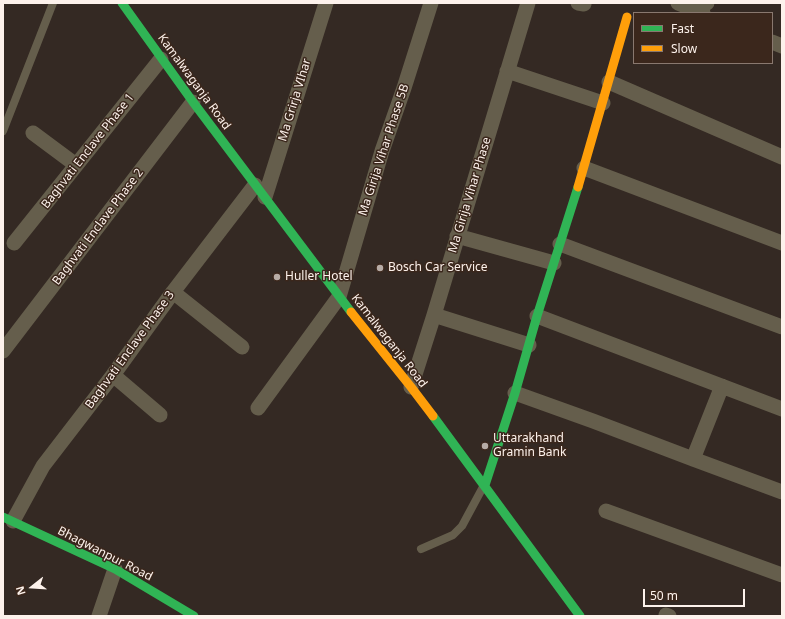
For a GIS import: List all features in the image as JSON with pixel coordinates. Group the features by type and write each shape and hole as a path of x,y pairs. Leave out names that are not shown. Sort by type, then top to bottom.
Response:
{"main road":[{"name":"Kamalwaganja Road","path":"122,3 193,102 339,297 411,387 580,616"},
{"path":"484,485 515,393 537,316 584,168 627,17"},
{"name":"Bhagwanpur Road","path":"8,519 115,569 192,615"}],"street":[{"name":"Ma Grirja VIhar","path":"265,197 326,3"},
{"name":"Ma Girija Vihar Phase 5B","path":"258,408 339,297 382,151 431,3"},
{"name":"Ma Girija Vihar Phase","path":"411,387 528,3"},
{"path":"678,3 700,12"},
{"name":"Baghvati Enclave Phase 1","path":"14,243 161,59"},
{"path":"507,71 603,103"},
{"path":"609,82 782,157"},
{"name":"Baghvati Enclave Phase 2","path":"3,351 193,102"},
{"path":"33,132 76,165"},
{"path":"584,168 782,243"},
{"name":"Baghvati Enclave Phase 3","path":"8,519 43,466 113,376 173,292 256,185"},
{"path":"457,236 554,263"},
{"path":"560,244 782,327"},
{"path":"173,292 242,347"},
{"path":"434,315 529,345"},
{"path":"537,316 782,409"},
{"path":"113,376 160,415"},
{"path":"693,459 722,386"},
{"path":"515,393 782,492"},
{"path":"606,512 782,575"},
{"path":"99,616 115,569"}],"lane":[{"path":"3,131 53,3"},
{"path":"421,549 453,535 462,526 484,485"}],"traffic: fast":[{"path":"122,3 193,102 351,312"},
{"path":"485,485 515,393 537,316 578,187"},
{"path":"433,416 580,616"},
{"path":"3,517 115,569 194,616"}],"traffic: slow":[{"path":"578,187 627,17"},
{"path":"351,312 433,416"}],"place":[{"name":"Bosch Car Service","path":"380,268"},
{"name":"Huller Hotel","path":"277,277"},
{"name":"Uttarakhand Gramin Bank","path":"485,446"}]}
